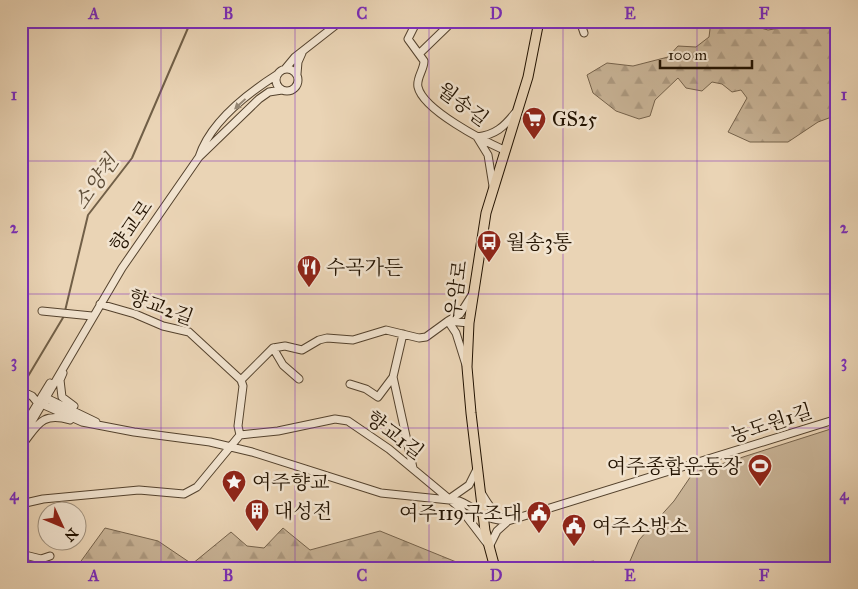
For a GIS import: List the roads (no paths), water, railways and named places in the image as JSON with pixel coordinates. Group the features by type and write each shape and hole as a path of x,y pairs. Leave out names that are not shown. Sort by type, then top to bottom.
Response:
{"highway":[{"path":"21,25 28,21"}],"main road":[{"name":"우암로","path":"494,568 489,548 467,368 469,323 485,221 504,150 528,77 539,21"}],"street":[{"path":"303,52 298,62 298,79 295,87 287,91 282,90 276,83 278,74 285,69 294,57 303,52 341,21"},
{"name":"월송길","path":"417,21 408,39 420,53 424,66 418,81 418,88 422,95 440,112 477,137 504,150"},
{"path":"580,21 584,34"},
{"path":"420,53 452,22"},
{"path":"285,69 290,69 297,74"},
{"name":"향교로","path":"199,157 204,142 215,128 254,90 278,74"},
{"name":"향교로","path":"21,431 35,397 70,357 92,316 122,268 199,157 259,99 269,92 282,90"},
{"path":"493,187 488,155 477,137 489,136 499,130 519,109"},
{"path":"21,504 139,490 184,494 197,487 240,435 238,426 243,386 241,380 273,348 285,346 302,350 319,340 327,338 353,340 386,330 426,338 460,314 473,294"},
{"name":"향교2길","path":"100,304 136,314 163,326 190,332 241,380"},
{"path":"44,312 92,316"},
{"path":"448,321 469,323"},
{"path":"448,321 456,333 467,368"},
{"path":"350,384 378,397 393,377 403,334"},
{"path":"273,348 283,365 299,379"},
{"path":"21,446 39,422 47,418 83,418 80,409 62,397 60,380 70,357"},
{"path":"393,377 413,468"},
{"name":"향교로","path":"21,440 35,397"},
{"name":"향교1길","path":"35,397 99,424 134,432 186,438 231,447 295,464 381,493 449,499 469,505 485,517"},
{"name":"향교1길","path":"240,435 278,431 341,419 358,427 413,468 449,499"},
{"name":"농도원1길","path":"485,517 508,520 837,419"},
{"path":"478,464 469,485 449,499 469,518 489,548 497,532 508,520 499,516 491,509 482,494"},
{"path":"21,554 41,560 50,556"}],"waterway":[{"name":"소양천","path":"65,311 88,215 132,158 191,21"},
{"name":"소양천","path":"21,388 64,316"}],"place":[{"name":"GS25","path":"534,140"},
{"name":"월송3통","path":"489,263"},
{"name":"수곡가든","path":"309,288"},
{"name":"여주종합운동장","path":"760,487"},
{"name":"여주향교","path":"234,503"},
{"name":"대성전","path":"257,532"},
{"name":"여주119구조대","path":"539,534"},
{"name":"여주소방소","path":"574,547"}]}
